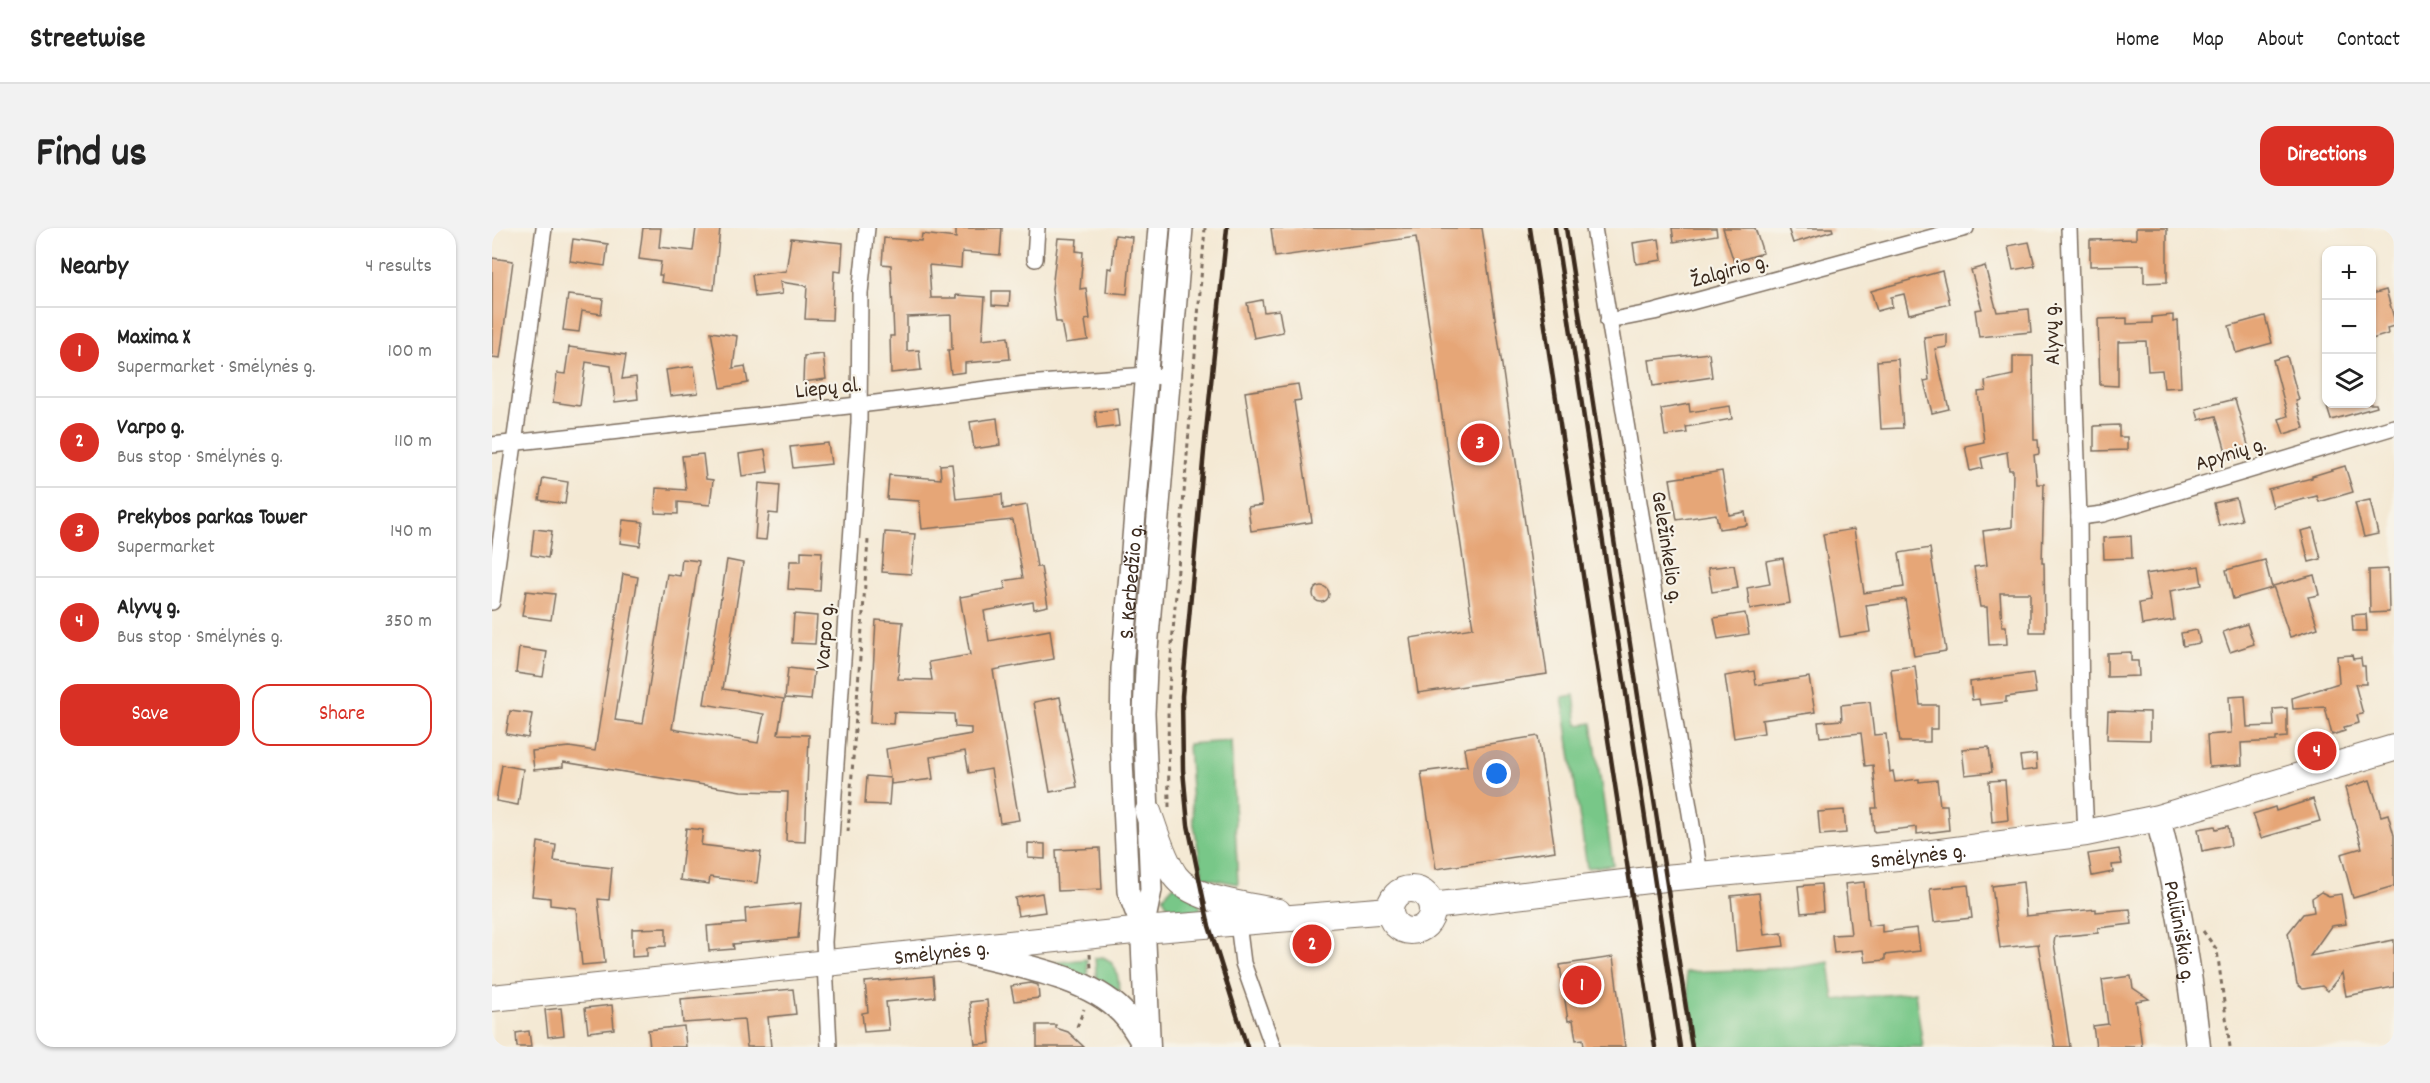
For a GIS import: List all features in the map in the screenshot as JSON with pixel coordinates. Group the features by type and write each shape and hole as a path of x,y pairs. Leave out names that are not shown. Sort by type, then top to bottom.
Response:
{"highway":[{"name":"Smėlynės g.","path":"492,998 1143,930 1299,916 1390,910 1394,922 1404,930 1416,931 1431,919 1432,906 1700,874 1909,856 2086,833 2158,818 2394,748"},
{"path":"1159,813 1164,856 1183,884 1219,900 1299,916"}],"main road":[{"name":"S. Kerbedžio g.","path":"1143,930 1128,891 1121,738 1122,669 1159,228"},
{"name":"S. Kerbedžio g.","path":"1147,1047 1143,930 1151,890 1159,813 1144,713 1147,649 1182,228"},
{"name":"Paliūniškio g.","path":"2158,818 2183,940 2198,1047"},
{"path":"957,950 1048,974 1096,994 1121,1011 1147,1047"}],"street":[{"path":"492,602 544,228"},
{"name":"Varpo g.","path":"829,1047 823,963 860,405 860,292 867,228"},
{"path":"1035,259 1037,228"},
{"name":"Geležinkelio g.","path":"1594,228 1700,874"},
{"name":"Žalgirio g.","path":"1608,321 1654,312 1966,228"},
{"name":"Alyvų g.","path":"2068,228 2079,517 2081,727 2086,833"},
{"name":"Liepų al.","path":"492,445 860,405 1026,384 1147,375 1170,378"},
{"name":"Apynių g.","path":"2079,517 2103,514 2394,427"},
{"path":"1238,923 1243,963 1273,1047"}],"path":[{"path":"1159,813 1205,228"},
{"path":"2201,929 2217,950 2230,1047"}],"green space":[{"path":"1166,228 1173,228 1161,354 1159,354"},
{"path":"1149,421 1157,421 1143,884 1136,885 1130,702"},
{"path":"1574,695 1578,725 1592,723 1613,865 1587,868 1562,697"},
{"path":"1231,741 1238,884 1203,877 1193,819 1188,744"},
{"path":"1174,885 1198,900 1202,914 1178,913 1170,908 1163,897"},
{"path":"1103,957 1109,960 1116,970 1120,1000 1097,985 1095,958"},
{"path":"1087,959 1088,980 1041,964"},
{"path":"1829,962 1834,1000 1915,992 1923,1047 1697,1047 1685,972 1792,968"}],"building":[{"path":"643,228 661,228 659,247 693,251 696,228 720,228 714,290 661,282 662,275 659,275 661,262 639,259"},
{"path":"956,228 1002,228 1000,255 962,252 961,268 929,265 931,298 956,298 956,295 985,297 982,340 1008,337 1010,359 965,363 965,372 951,374 948,350 952,350 951,315 907,317 907,351 919,350 921,370 891,373 890,336 894,336 891,265 882,264 884,238 921,241 922,234 956,238"},
{"path":"1271,228 1482,228 1547,674 1418,693 1410,638 1473,628 1416,237 1275,257"},
{"path":"1672,228 1716,228 1717,235 1674,242"},
{"path":"1723,228 1755,228 1763,253 1734,262"},
{"path":"1788,228 1832,228 1833,231 1793,243"},
{"path":"2136,228 2167,228 2167,282 2144,283 2144,265 2090,266 2090,240 2136,239"},
{"path":"1115,235 1132,237 1127,294 1106,292 1108,268 1112,269"},
{"path":"791,238 843,243 841,272 834,271 832,320 805,319 807,286 780,282 782,294 755,297 752,275 786,271"},
{"path":"1058,238 1077,239 1076,251 1083,252 1080,289 1086,288 1090,319 1085,320 1088,340 1065,343 1061,322 1056,322 1052,289"},
{"path":"573,239 608,244 605,266 570,261"},
{"path":"1659,239 1662,260 1636,264 1633,243"},
{"path":"2029,242 2035,266 2013,270 2008,246"},
{"path":"492,258 513,261 500,358 492,357"},
{"path":"1985,266 1997,312 2029,309 2031,332 1979,337 1975,310 1982,309 1971,270"},
{"path":"1942,271 1950,304 1909,314 1904,294 1891,297 1892,307 1877,311 1871,291"},
{"path":"2386,290 2394,326 2387,328 2388,334 2376,338 2376,300 2376,293"},
{"path":"992,291 1010,291 1009,306 992,305"},
{"path":"568,295 603,299 601,314 582,311 579,332 563,330"},
{"path":"1262,300 1264,312 1279,310 1283,332 1254,338 1247,303"},
{"path":"2173,315 2173,322 2178,321 2181,387 2164,388 2162,370 2148,371 2146,341 2118,342 2118,386 2100,385 2098,319 2127,318 2127,324 2152,323 2152,317"},
{"path":"2265,316 2272,343 2236,353 2229,326"},
{"path":"711,332 737,336 733,368 745,366 748,383 721,388"},
{"path":"1947,334 1947,347 1935,349 1949,409 1932,413 1924,381 1929,380 1924,337"},
{"path":"569,347 626,355 622,379 636,377 638,399 615,402 611,366 586,362 580,406 553,402 557,373 565,374"},
{"path":"1709,353 1712,377 1653,386 1649,360"},
{"path":"823,354 826,379 803,382 804,356"},
{"path":"2013,356 2033,356 2034,440 2038,440 2039,454 2034,455 2037,484 2044,484 2042,563 2044,563 2045,632 2030,632 2030,593 2000,593 2002,626 2006,626 2007,644 1989,645 1987,607 1980,607 1974,567 1987,565 1983,531 2012,527 2013,470 2009,470 2007,452 1981,458 1983,468 1970,471 1965,446 1984,442 1978,392 1986,391 1985,381 2013,375"},
{"path":"2287,356 2304,428 2284,434 2279,419 2288,416 2273,360"},
{"path":"1898,359 1903,428 1881,429 1877,361"},
{"path":"694,366 698,393 670,396 666,370"},
{"path":"1298,384 1301,400 1294,401 1312,522 1251,531 1248,507 1262,505 1245,392"},
{"path":"2235,399 2250,452 2228,459 2216,416 2199,420 2196,409"},
{"path":"1689,404 1690,412 1730,406 1732,419 1686,427 1687,433 1665,436 1661,409"},
{"path":"2327,408 2373,408 2331,420"},
{"path":"1117,409 1119,426 1097,429 1095,412"},
{"path":"997,418 1000,445 974,449 970,422"},
{"path":"2119,425 2119,437 2127,437 2127,450 2094,451 2094,426"},
{"path":"828,443 831,464 793,468 790,447"},
{"path":"765,450 768,472 742,476 739,454"},
{"path":"703,454 706,479 713,480 710,505 678,502 678,514 655,513 656,488 686,490 682,456"},
{"path":"952,464 956,499 1002,494 1003,509 1027,505 1037,567 1041,567 1048,606 1034,609 1033,602 984,611 989,641 1050,630 1054,659 993,670 1019,820 1000,823 991,769 969,773 965,751 930,757 933,779 891,784 891,779 889,805 865,804 867,776 890,778 886,749 971,734 971,728 955,727 954,714 894,712 893,724 870,723 876,620 903,622 898,679 932,680 929,662 970,655 960,597 1005,589 1004,581 1023,578 1013,520 922,529 919,501 887,499 889,475 941,479 940,465"},
{"path":"2345,466 2353,492 2319,502 2317,496 2273,507 2268,489 2312,478 2312,476"},
{"path":"1722,471 1729,515 1745,512 1747,525 1719,529 1716,514 1677,520 1670,479"},
{"path":"543,478 568,482 565,504 539,500"},
{"path":"759,483 780,485 778,514 769,513 766,540 755,539"},
{"path":"2236,498 2242,520 2219,526 2214,503"},
{"path":"2370,500 2378,534 2364,537 2355,503"},
{"path":"623,520 643,522 640,546 620,543"},
{"path":"2313,528 2321,559 2309,562 2301,531"},
{"path":"534,529 552,531 548,558 531,555"},
{"path":"1854,529 1864,593 1904,587 1899,553 1930,548 1946,651 1914,656 1905,599 1866,605 1870,632 1840,637 1823,534"},
{"path":"885,532 915,534 911,574 882,572"},
{"path":"2131,536 2132,558 2104,559 2103,538"},
{"path":"801,551 822,552 820,591 788,589 790,561 801,561"},
{"path":"1783,558 1790,603 1750,609 1747,588 1770,584 1766,561"},
{"path":"682,559 699,561 672,729 758,743 764,714 704,704 727,560 743,563 723,689 784,699 778,734 809,735 805,842 786,841 788,792 741,791 563,762 563,767 534,770 532,751 569,747 595,751 623,574 638,577 615,720 643,724 667,574 680,576"},
{"path":"2265,560 2272,588 2233,599 2226,570"},
{"path":"1734,565 1738,588 1712,592 1708,568"},
{"path":"2199,566 2202,585 2170,591 2174,620 2142,625 2139,603 2150,601 2145,574"},
{"path":"2388,569 2389,612 2370,613 2369,570"},
{"path":"2314,575 2319,595 2308,597 2318,628 2290,637 2273,586"},
{"path":"1318,586 1324,586 1329,594 1327,600 1318,602 1313,597 1313,591"},
{"path":"526,591 555,594 551,620 522,616"},
{"path":"1745,613 1749,634 1718,639 1714,618"},
{"path":"794,614 817,616 815,644 792,643"},
{"path":"2366,614 2367,631 2353,631 2352,615"},
{"path":"2247,624 2254,644 2230,652 2223,632"},
{"path":"2197,630 2200,643 2183,646 2181,633"},
{"path":"519,648 547,652 543,677 516,673"},
{"path":"2131,652 2131,661 2138,661 2139,676 2107,677 2107,653"},
{"path":"2352,655 2353,659 2361,658 2362,666 2365,666 2366,684 2355,684 2363,714 2357,715 2359,723 2344,727 2345,731 2332,735 2325,707 2293,709 2292,698 2339,683 2337,656"},
{"path":"1915,666 1920,705 1938,705 1938,729 1930,729 1930,742 1900,742 1891,669"},
{"path":"788,668 814,671 811,700 785,698"},
{"path":"1754,671 1756,685 1809,677 1815,712 1762,720 1764,733 1734,738 1725,676"},
{"path":"2033,673 2036,693 2006,697 2006,702 1980,705 1979,699 1972,700 1970,682"},
{"path":"2245,696 2247,727 2274,726 2273,709 2287,708 2287,737 2276,738 2276,741 2241,743 2242,765 2209,767 2207,735 2231,733 2229,697"},
{"path":"1060,697 1077,787 1050,792 1034,702"},
{"path":"1870,702 1874,735 1886,734 1890,772 1893,771 1895,782 1919,779 1919,782 1937,780 1940,805 1947,805 1949,830 1917,834 1917,827 1874,832 1872,808 1877,808 1873,765 1865,766 1861,733 1820,737 1818,722 1842,720 1841,705"},
{"path":"510,711 532,714 528,738 506,734"},
{"path":"2108,711 2150,712 2150,740 2107,739"},
{"path":"1538,736 1555,851 1436,869 1421,772 1467,766 1464,748"},
{"path":"1989,747 1992,772 1965,775 1962,749"},
{"path":"2036,754 2037,769 2022,771 2020,756"},
{"path":"502,765 523,769 518,805 496,801"},
{"path":"2005,780 2008,820 1992,822 1989,781"},
{"path":"2370,780 2381,816 2388,814 2394,835 2394,886 2353,898 2341,854 2362,848 2345,788"},
{"path":"2313,799 2320,821 2261,838 2253,814 2275,807 2276,811"},
{"path":"1844,810 1846,833 1820,835 1818,812"},
{"path":"2215,826 2216,829 2228,826 2231,845 2202,851 2198,829"},
{"path":"686,828 703,830 701,845 761,852 757,883 710,877 709,884 680,880"},
{"path":"538,842 556,845 554,861 612,868 609,900 598,899 605,963 582,965 576,908 550,905 550,898 532,896"},
{"path":"1028,843 1045,844 1045,859 1028,858"},
{"path":"1100,848 1102,889 1058,891 1056,850"},
{"path":"2119,849 2122,864 2112,865 2113,872 2092,876 2088,854"},
{"path":"1864,882 1868,926 1882,924 1882,932 1917,928 1920,951 1885,955 1885,960 1865,962 1863,950 1834,953 1832,935 1851,934 1845,884"},
{"path":"2023,882 2026,916 2096,909 2096,912 2130,909 2132,924 2098,928 2098,933 2055,937 2054,943 2070,1047 2055,1047 2038,944 2000,948 1992,886"},
{"path":"1821,884 1823,911 1801,913 1798,886"},
{"path":"1968,885 1972,918 1934,922 1930,889"},
{"path":"2321,892 2329,896 2341,894 2346,924 2331,926 2310,956 2394,940 2394,987 2346,996 2342,973 2328,991 2322,986 2303,989 2297,984 2288,933 2303,914 2314,912 2312,898"},
{"path":"1042,893 1045,912 1018,916 1015,898"},
{"path":"1759,893 1764,935 1782,933 1784,946 1736,951 1731,896"},
{"path":"801,903 798,938 733,944 734,949 709,951 707,926 746,923 745,909"},
{"path":"666,928 666,946 647,947 647,956 632,957 632,929"},
{"path":"1613,957 1625,1047 1584,1047 1583,1039 1576,1040 1573,1020 1568,1021 1560,965"},
{"path":"933,976 935,997 886,1002 889,1030 864,1032 862,1013 868,1012 865,982"},
{"path":"2131,976 2133,988 2149,999 2136,1001 2142,1047 2096,1047 2093,1026 2108,1024 2102,980"},
{"path":"1031,983 1038,985 1039,998 1014,1001 1011,986"},
{"path":"793,989 796,1014 768,1017 771,1047 747,1047 744,1019 683,1023 681,999"},
{"path":"987,1000 990,1043 975,1044 970,1002"},
{"path":"612,1005 614,1029 588,1032 585,1008"},
{"path":"561,1008 564,1035 548,1037 545,1010"},
{"path":"1037,1025 1056,1025 1056,1028 1068,1032 1084,1047 1037,1047"},
{"path":"684,1026 686,1047 650,1047 648,1030"},
{"path":"529,1031 531,1047 517,1047 516,1033"}],"railway":[{"path":"1227,228 1182,696 1183,770 1188,825 1209,926 1247,1047"},
{"path":"1530,228 1655,1047"},
{"path":"1555,228 1680,1047"},
{"path":"1566,228 1692,1047"}],"place":[{"name":"Prekybos parkas Tower","path":"1480,443"},
{"name":"Alyvų g.","path":"2317,751"},
{"name":"Varpo g.","path":"1312,944"},
{"name":"Maxima X","path":"1582,985"}]}
